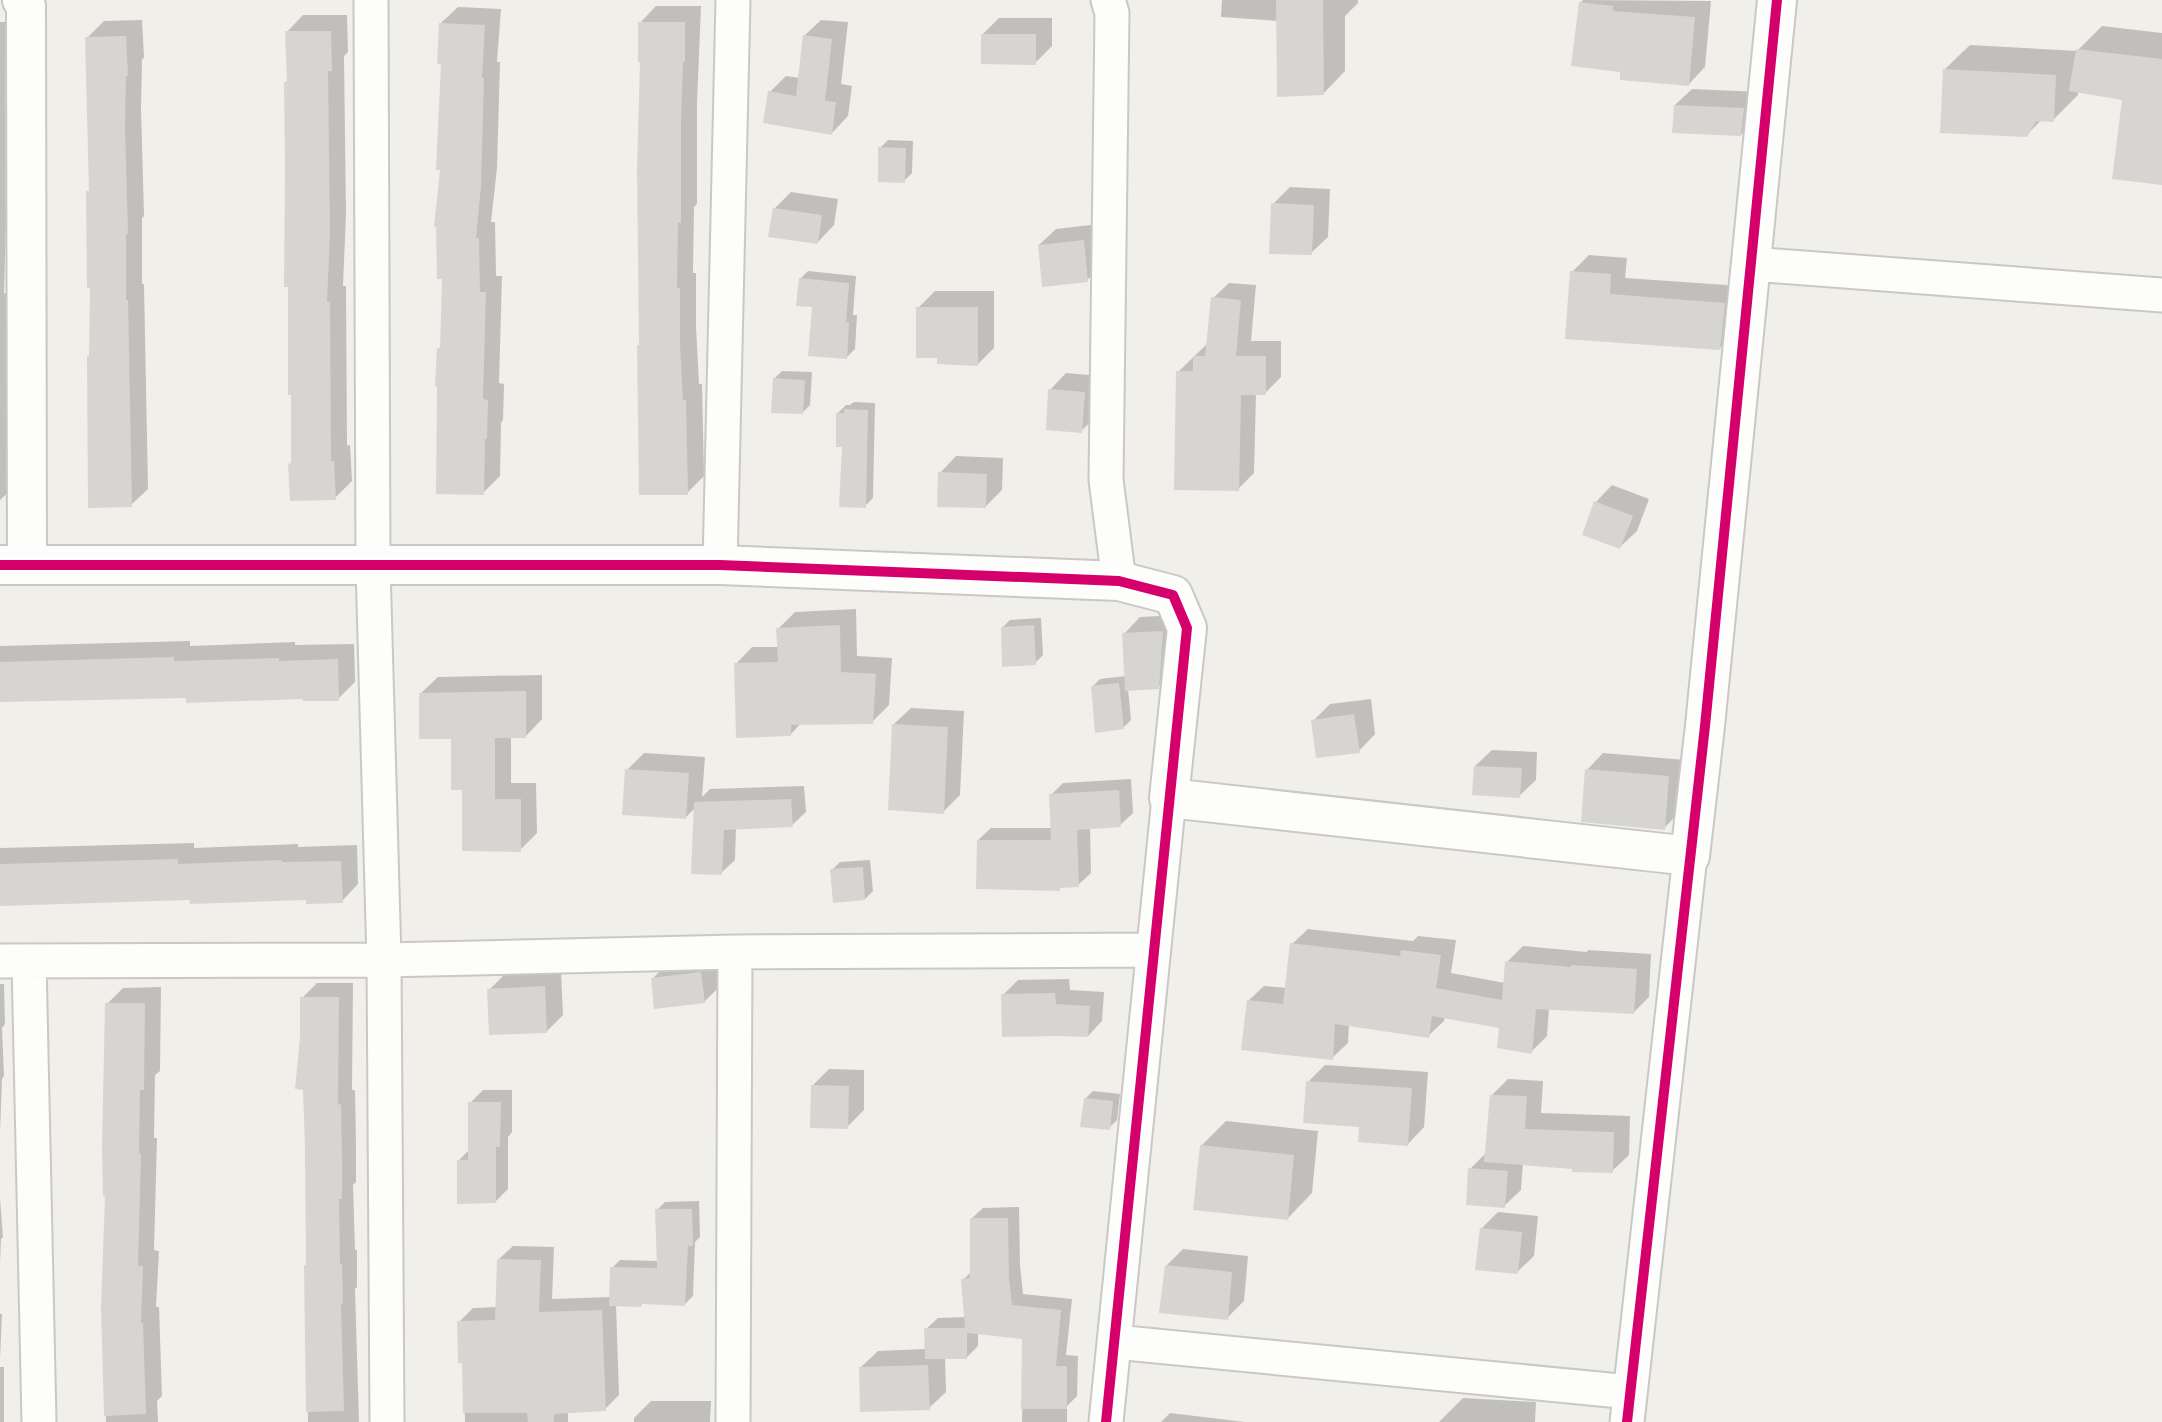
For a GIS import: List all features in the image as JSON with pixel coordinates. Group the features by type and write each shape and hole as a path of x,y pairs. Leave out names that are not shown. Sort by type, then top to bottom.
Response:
{"street":[{"path":"22,0 26,6 14,565 720,565 1119,581 1173,595 1187,628 1106,1422"},
{"path":"370,0 373,566 384,960 387,1422"},
{"path":"720,565 733,0"},
{"path":"1108,0 1112,13 1106,480 1119,581"},
{"path":"1115,1342 1628,1407 1707,713 1777,0"},
{"path":"1751,264 2162,295"},
{"path":"1169,798 1690,856"},
{"path":"39,1422 14,961 384,960 736,952 1153,950"},
{"path":"733,1422 736,952"}],"building":[{"path":"1276,0 1323,0 1324,95 1277,97"},
{"path":"1579,2 1613,6 1613,11 1695,17 1689,86 1620,80 1620,72 1571,66"},
{"path":"638,22 685,22 677,288 680,288 683,400 686,400 688,495 639,495"},
{"path":"439,23 485,25 481,186 476,238 479,238 480,292 486,292 483,399 488,400 484,495 436,494 435,386 437,348 440,348 442,279 437,279 434,227 440,170 436,170 441,64 437,64"},
{"path":"285,31 331,31 332,71 328,71 330,233 327,302 330,302 331,461 334,461 336,500 290,501 288,287 284,287 284,82 287,82"},
{"path":"981,34 1036,34 1036,65 981,64"},
{"path":"803,35 832,39 825,101 836,102 832,135 763,123 768,91 796,96"},
{"path":"126,36 126,300 132,507 88,508 87,356 90,288 87,288 86,191 89,191 85,37"},
{"path":"2076,49 2162,59 2162,185 2112,179 2122,100 2069,91"},
{"path":"1943,69 2056,75 2054,122 2036,121 2027,137 1940,133"},
{"path":"1674,105 1744,108 1741,136 1672,133"},
{"path":"878,147 906,148 905,183 878,182"},
{"path":"1271,203 1314,205 1312,255 1269,254"},
{"path":"773,208 822,215 818,244 768,237"},
{"path":"1084,240 1088,282 1042,287 1038,245"},
{"path":"1570,271 1611,274 1610,294 1725,303 1720,350 1565,339"},
{"path":"799,278 849,283 847,359 808,356 812,307 796,306"},
{"path":"1211,297 1241,300 1236,356 1266,356 1266,395 1241,395 1239,491 1174,490 1176,371 1193,371 1193,356 1205,356"},
{"path":"916,307 978,307 978,366 937,364 937,358 916,358"},
{"path":"773,378 805,380 803,414 771,413"},
{"path":"1048,389 1085,392 1082,433 1046,430"},
{"path":"844,409 868,410 866,508 839,507 842,447 836,447 836,413 844,413"},
{"path":"938,472 987,474 986,508 937,507"},
{"path":"1594,501 1633,516 1620,549 1582,535"},
{"path":"840,625 841,672 876,674 873,724 791,725 791,736 736,738 734,663 778,662 776,628"},
{"path":"1034,625 1036,665 1002,667 1001,627"},
{"path":"1163,631 1159,689 1125,691 1122,633"},
{"path":"174,657 174,661 338,659 339,701 302,699 186,703 186,698 0,702 0,662"},
{"path":"1119,683 1124,729 1095,733 1091,686"},
{"path":"526,691 526,738 495,738 495,799 521,799 521,852 462,851 462,790 451,790 451,739 419,739 419,693"},
{"path":"1354,714 1360,753 1316,758 1311,720"},
{"path":"892,724 948,727 944,814 888,810"},
{"path":"1474,766 1522,768 1520,798 1472,795"},
{"path":"625,769 689,773 686,819 622,815"},
{"path":"1585,769 1669,776 1665,830 1581,822"},
{"path":"1119,790 1121,827 1077,830 1079,887 1060,888 1060,891 976,889 977,840 1051,840 1049,794"},
{"path":"791,799 793,827 724,830 722,875 691,874 694,802"},
{"path":"178,859 178,864 341,861 343,903 306,904 306,900 190,904 189,900 0,906 0,864"},
{"path":"863,867 865,900 833,903 830,869"},
{"path":"1290,943 1400,956 1401,950 1441,955 1436,988 1502,1000 1505,961 1637,969 1634,1014 1536,1009 1532,1054 1497,1048 1499,1028 1432,1016 1429,1038 1335,1024 1333,1060 1241,1050 1247,1000 1283,1004"},
{"path":"701,972 705,1003 654,1009 651,978"},
{"path":"545,986 547,1033 489,1035 487,989"},
{"path":"1055,993 1056,1004 1090,1006 1088,1037 1002,1037 1001,994"},
{"path":"300,997 339,997 338,1105 341,1104 342,1199 339,1199 344,1411 306,1412 305,1147 303,1090 295,1089 300,1037"},
{"path":"105,1003 145,1003 144,1090 140,1090 138,1266 143,1266 141,1323 146,1414 104,1416 101,1307 105,1197 102,1146"},
{"path":"1306,1081 1412,1088 1408,1146 1358,1142 1359,1127 1303,1123"},
{"path":"811,1085 849,1086 848,1129 810,1128"},
{"path":"1490,1095 1527,1096 1525,1129 1614,1132 1613,1173 1572,1172 1572,1169 1484,1162"},
{"path":"1084,1098 1113,1101 1110,1130 1080,1127"},
{"path":"468,1102 501,1102 500,1147 496,1147 496,1203 457,1204 457,1160 468,1160"},
{"path":"1200,1145 1294,1155 1288,1220 1193,1210"},
{"path":"1468,1168 1508,1171 1505,1208 1466,1205"},
{"path":"655,1209 692,1209 693,1246 688,1246 685,1306 609,1306 610,1267 657,1268"},
{"path":"970,1218 1008,1218 1012,1305 1061,1310 1056,1366 1067,1366 1067,1409 1021,1409 1022,1339 967,1333 967,1359 925,1359 924,1328 965,1328 961,1279 970,1278"},
{"path":"1480,1228 1522,1232 1518,1274 1475,1270"},
{"path":"497,1259 541,1260 539,1312 602,1310 606,1411 554,1414 554,1422 528,1422 527,1413 463,1413 462,1363 458,1363 457,1321 495,1320"},
{"path":"1165,1265 1232,1272 1228,1320 1159,1313"},
{"path":"928,1365 930,1410 860,1412 859,1367"}],"cycle path":[{"path":"1627,1422 1705,726 1777,0"},
{"path":"0,565 720,565 1119,581 1173,595 1187,628 1106,1422"}]}
